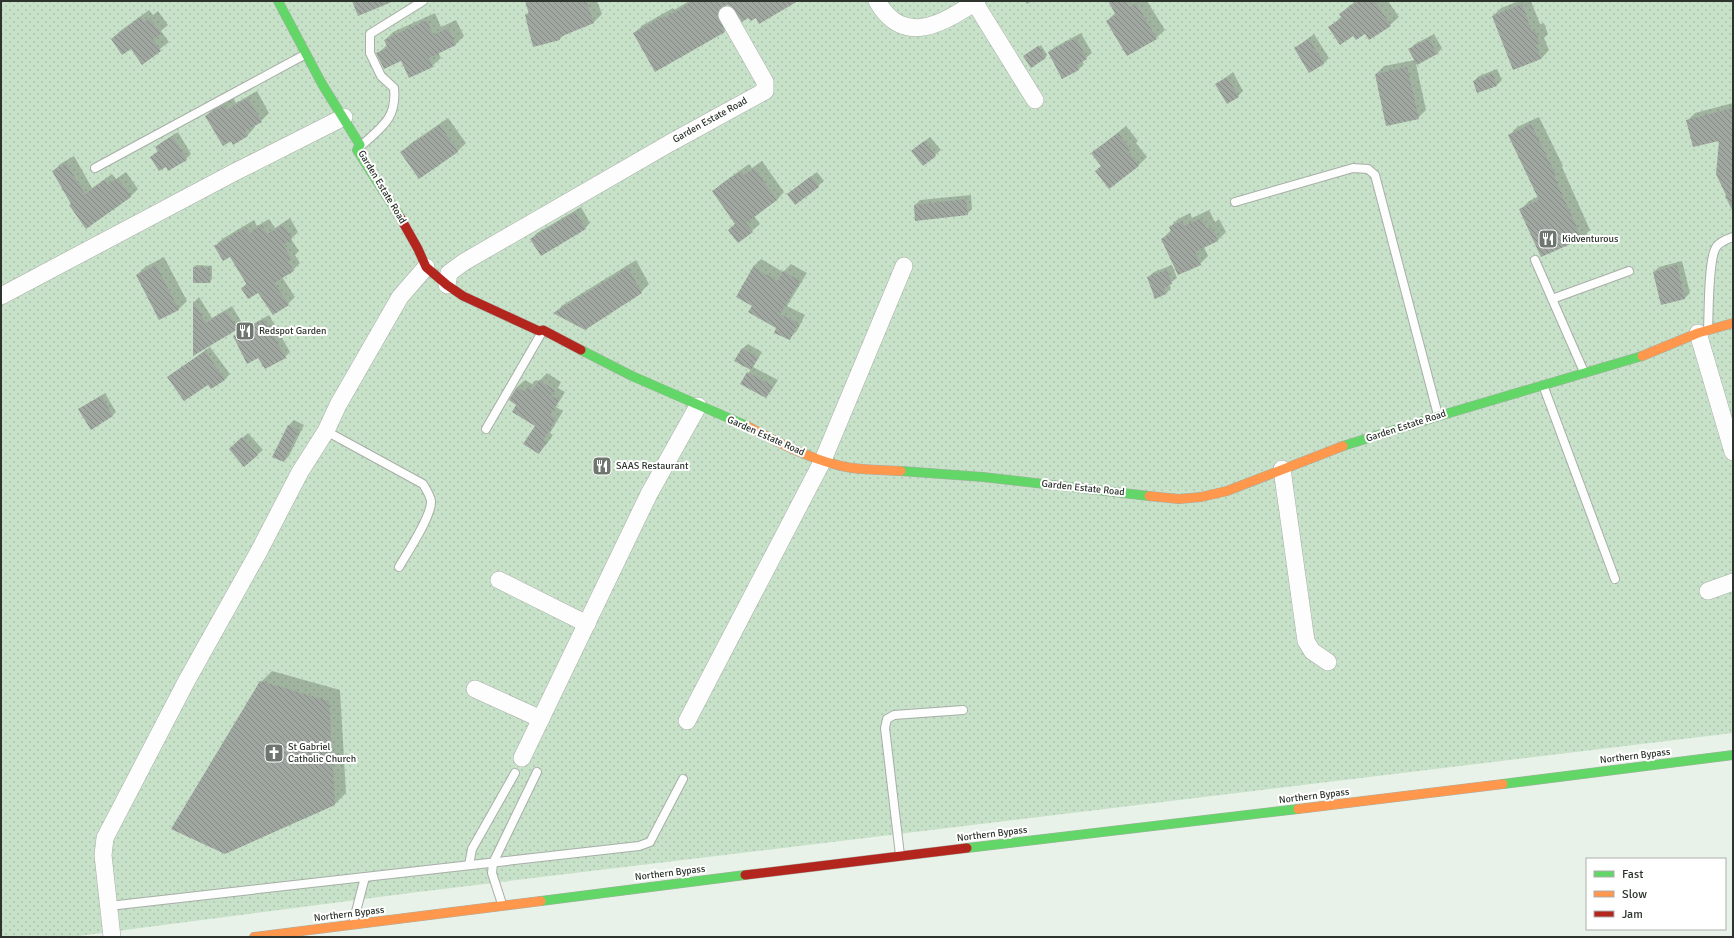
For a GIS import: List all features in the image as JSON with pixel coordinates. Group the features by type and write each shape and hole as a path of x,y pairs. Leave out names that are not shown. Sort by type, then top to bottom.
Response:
{"street":[{"name":"Garden Estate Road","path":"278,1 322,84 344,117 360,145 357,150 406,227 426,267 447,285 487,308 539,331 543,330 578,349 698,406 744,425 786,447 822,460 851,468 872,471 983,477 1179,499 1201,498 1227,491 1282,469 1353,444 1439,416 1642,356 1703,332 1733,323"},
{"path":"877,1 888,17 898,24 920,28 938,24 976,2 1035,100"},
{"name":"Garden Estate Road","path":"447,285 449,272 464,262 702,124 765,91 765,82 727,15"},
{"path":"1,296 226,177 344,117"},
{"path":"687,721 822,460 904,266"},
{"path":"112,937 103,855 105,838 186,682 258,553 300,472 326,431 338,405 400,297 426,267"},
{"path":"1703,332 1733,452"},
{"path":"518,765 649,494 698,406"},
{"path":"1282,469 1306,641 1312,651 1328,662"},
{"path":"499,580 587,624"},
{"path":"1708,590 1733,582"},
{"path":"475,689 541,719"},
{"name":"Northern Bypass","path":"254,937 900,856 1292,810 1733,755"}],"lane":[{"path":"357,150 386,124 395,103 394,88 381,76 370,53 370,34 423,1"},
{"path":"95,168 307,54"},
{"path":"1235,202 1353,168 1368,169 1375,175 1439,416"},
{"path":"1703,332 1711,260 1716,246 1733,237"},
{"path":"1535,260 1584,372"},
{"path":"1552,299 1628,271"},
{"path":"486,429 543,330"},
{"path":"1542,385 1615,579"},
{"path":"326,431 423,484 428,493 431,501 430,513 399,567"},
{"path":"900,856 886,728 887,719 894,715 963,710"},
{"path":"470,865 472,849 518,765"},
{"path":"503,905 492,873 494,863 537,772"},
{"path":"109,906 639,846 650,842 683,778"},
{"path":"352,924 365,877"}],"green space":[{"path":"1,1 1733,1 1733,733 418,892 71,937 1,937"}],"building":[{"path":"352,1 394,1 358,16"},
{"path":"525,1 586,1 594,23 560,37 560,40 533,47 525,15 529,14"},
{"path":"693,1 798,1 759,24 756,18 751,21 748,18 742,22 732,7 727,5 722,6 717,15 725,32 655,72 633,33 664,16 665,18"},
{"path":"1108,1 1126,1 1129,7 1136,3 1157,39 1127,56 1106,21 1116,15"},
{"path":"1359,1 1375,1 1391,26 1369,40 1365,34 1356,40 1353,36 1340,45 1328,27 1342,18 1339,14"},
{"path":"1522,4 1532,32 1535,30 1540,44 1536,45 1541,59 1513,70 1492,16"},
{"path":"141,17 144,22 150,18 161,34 153,39 161,51 142,65 131,49 122,55 111,39"},
{"path":"427,20 433,35 448,28 456,45 429,58 433,67 409,78 401,61 384,69 376,53 388,48 384,40"},
{"path":"1076,38 1087,59 1077,65 1079,70 1062,79 1048,52"},
{"path":"1309,39 1324,64 1309,73 1294,48"},
{"path":"1429,39 1437,54 1417,65 1408,49"},
{"path":"1038,46 1046,58 1031,68 1023,56"},
{"path":"1407,67 1419,119 1386,126 1375,74"},
{"path":"1492,73 1497,86 1477,93 1473,81"},
{"path":"1227,77 1239,97 1227,104 1215,84"},
{"path":"248,98 262,122 245,131 248,136 233,145 231,141 223,146 205,116 224,105 227,110"},
{"path":"1733,108 1733,210 1716,174 1719,141 1693,147 1686,120"},
{"path":"1531,124 1556,175 1554,176 1582,239 1541,257 1519,209 1539,200 1508,135"},
{"path":"440,125 458,152 419,179 400,152"},
{"path":"1118,133 1131,150 1128,152 1139,166 1109,189 1095,171 1101,166 1091,153"},
{"path":"172,136 187,160 168,171 166,167 159,171 150,157 158,152 155,147"},
{"path":"924,141 936,156 923,166 911,151"},
{"path":"66,163 85,194 105,180 108,185 118,178 131,197 86,229 69,205 71,204 52,171"},
{"path":"754,168 777,200 746,223 753,232 738,243 728,230 735,224 712,191 741,171 744,175"},
{"path":"811,176 819,187 795,205 787,194"},
{"path":"966,199 968,215 915,221 914,205"},
{"path":"575,212 586,229 541,256 530,239"},
{"path":"1201,218 1207,229 1211,227 1218,241 1195,252 1201,265 1178,275 1161,239 1172,233 1169,227 1182,221 1184,226"},
{"path":"262,225 267,234 283,225 292,239 283,245 292,259 288,262 294,271 274,283 289,305 273,315 258,293 248,299 241,288 247,285 230,257 223,261 214,246 246,227 250,233"},
{"path":"156,265 179,310 159,320 136,275"},
{"path":"1677,265 1685,299 1661,305 1653,272"},
{"path":"193,267 210,268 210,283 193,283"},
{"path":"753,267 778,281 783,271 800,281 780,314 798,323 790,340 774,333 776,328 748,312 752,306 736,297"},
{"path":"628,268 642,293 585,330 553,313"},
{"path":"1167,270 1172,284 1164,287 1166,294 1155,299 1147,277"},
{"path":"193,301 206,323 226,311 238,329 193,356"},
{"path":"264,319 286,358 265,369 258,358 247,364 233,336"},
{"path":"742,348 758,358 751,370 734,361"},
{"path":"205,351 225,380 211,389 208,385 184,401 167,377"},
{"path":"747,372 773,386 766,398 740,384"},
{"path":"539,380 555,390 551,396 559,400 550,415 556,419 543,441 546,443 539,454 523,444 535,426 512,412 516,405 509,400 517,387 525,392 528,386 533,390"},
{"path":"101,396 113,416 91,430 78,409"},
{"path":"288,425 299,430 284,462 272,457"},
{"path":"242,437 258,455 244,467 229,449"},
{"name":"St Gabriel Catholic Church","path":"260,681 329,701 335,805 225,854 171,829"}],"traffic: fast":[{"path":"278,1 322,84 360,145 357,150 400,217"},
{"path":"581,350 632,376 747,426"},
{"path":"1343,446 1642,356"},
{"path":"901,471 983,477 1149,496"},
{"path":"1503,784 1733,755"},
{"path":"967,848 1298,809"},
{"path":"541,901 745,875"}],"traffic: slow":[{"path":"1642,356 1698,333 1733,323"},
{"path":"747,426 784,445 825,462 852,468 901,471"},
{"path":"1149,496 1179,499 1201,497 1227,491 1343,446"},
{"path":"1298,809 1503,784"},
{"path":"254,937 541,901"}],"traffic: jam":[{"path":"400,217 418,249 426,267 447,285 463,296 539,331 543,330 581,350"},
{"path":"745,875 967,848"}],"place":[{"name":"Kidventurous","path":"1548,239"},
{"name":"Redspot Garden","path":"245,331"},
{"name":"SAAS Restaurant","path":"602,466"},
{"name":"St Gabriel Catholic Church","path":"274,753"}]}
